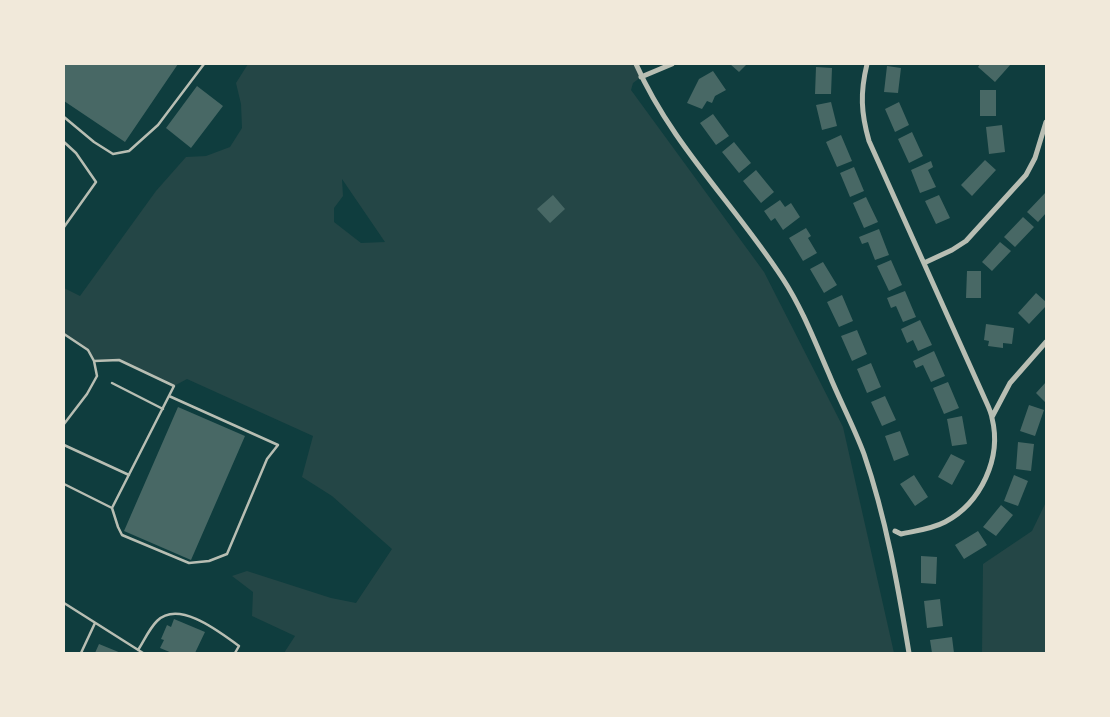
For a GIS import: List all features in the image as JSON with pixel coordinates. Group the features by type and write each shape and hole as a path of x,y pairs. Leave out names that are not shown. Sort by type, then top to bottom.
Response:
{"street":[{"path":"636,64 662,115 698,166 765,252 785,281 804,317 864,456 886,536 903,614 909,653"},
{"path":"642,77 672,64"},
{"path":"867,64 862,93 862,117 869,141 992,417 994,438 993,458 984,484 961,511 938,525 901,534 895,531"},
{"path":"924,263 966,241 1026,175 1036,158 1046,122"},
{"path":"992,417 1010,383 1046,342"}],"lane":[{"path":"64,117 94,142 113,154 129,151 158,126 204,64"},
{"path":"64,142 76,153 96,182 64,227"},
{"path":"64,334 88,350 94,361 97,376 88,394 64,424"},
{"path":"94,361 118,360 174,386 112,508"},
{"path":"112,383 163,409"},
{"path":"64,484 112,508 122,535 190,563 209,562 227,554 267,460 278,445 169,396"},
{"path":"64,445 129,475"},
{"path":"64,603 143,653"},
{"path":"138,650 157,621 166,614 180,614 196,618 210,625 239,646 235,653"},
{"path":"82,653 95,623"}],"shaded area":[{"path":"248,64 636,64 641,77 633,83 631,90 764,272 843,427 894,653 284,653 295,636 252,616 253,592 232,576 247,571 331,598 356,603 392,549 332,496 302,477 313,436 187,379 174,386 119,360 94,361 88,350 64,334 64,288 80,296 156,191 186,157 206,156 230,147 242,128 241,104 236,83","holes":["342,179 385,242 361,243 334,222 334,208 343,196"]},
{"path":"1046,502 1046,653 982,653 983,564 1032,531"}],"building":[{"path":"64,64 178,64 125,142 64,101"},
{"path":"730,64 747,64 739,72"},
{"path":"980,64 1011,64 995,82 978,67"},
{"path":"887,66 901,68 898,93 884,92"},
{"path":"816,67 832,68 831,94 815,94"},
{"path":"713,71 726,90 715,96 712,103 707,101 702,109 687,103 699,79"},
{"path":"197,86 223,106 191,148 166,128"},
{"path":"980,90 996,90 996,116 980,116"},
{"path":"831,102 837,126 822,130 816,105"},
{"path":"899,102 909,125 895,132 885,109"},
{"path":"713,114 729,136 716,145 700,123"},
{"path":"1002,125 1005,152 989,154 986,127"},
{"path":"912,132 923,156 909,163 898,139"},
{"path":"841,135 852,161 837,167 826,142"},
{"path":"734,142 751,163 739,173 722,152"},
{"path":"985,160 996,170 972,196 961,185"},
{"path":"931,161 933,167 928,170 936,187 920,193 911,170"},
{"path":"854,167 864,191 850,197 840,173"},
{"path":"756,170 774,192 761,203 743,181"},
{"path":"1046,192 1046,213 1038,222 1027,212"},
{"path":"553,195 565,209 550,223 537,209"},
{"path":"939,195 950,218 936,224 925,201"},
{"path":"866,197 878,222 864,228 853,203"},
{"path":"780,200 785,207 791,203 800,217 783,230 775,218 771,221 764,211"},
{"path":"1023,217 1034,227 1015,247 1004,237"},
{"path":"806,228 811,236 808,238 817,253 803,261 789,238"},
{"path":"879,229 889,255 875,260 868,242 862,244 859,237"},
{"path":"1000,242 1011,251 992,271 982,262"},
{"path":"891,260 902,285 889,291 877,266"},
{"path":"823,262 837,285 824,293 810,269"},
{"path":"967,271 981,271 981,298 966,298"},
{"path":"905,291 916,317 903,322 896,306 891,308 887,298"},
{"path":"1036,293 1046,302 1046,306 1029,324 1018,313"},
{"path":"842,295 853,321 839,327 827,302"},
{"path":"920,320 932,345 918,351 913,340 907,343 901,329"},
{"path":"986,324 1014,328 1012,344 1003,343 1003,348 988,346 989,341 984,340"},
{"path":"857,330 867,354 852,361 841,336"},
{"path":"934,351 945,376 931,382 923,365 916,368 913,361"},
{"path":"871,363 881,387 867,393 857,369"},
{"path":"948,382 959,408 944,414 933,388"},
{"path":"1046,382 1046,403 1036,393"},
{"path":"885,396 896,420 882,426 871,402"},
{"path":"1029,405 1044,410 1035,436 1020,431"},
{"path":"178,407 245,436 191,560 124,531"},
{"path":"962,416 967,444 952,446 947,419"},
{"path":"900,431 909,455 894,461 885,436"},
{"path":"1018,442 1034,444 1031,471 1016,469"},
{"path":"951,454 965,461 952,485 938,477"},
{"path":"914,475 928,497 915,506 900,484"},
{"path":"1014,475 1028,481 1018,506 1004,501"},
{"path":"1001,505 1013,515 996,536 983,527"},
{"path":"978,531 987,545 964,559 955,545"},
{"path":"921,556 937,557 936,584 921,583"},
{"path":"940,599 943,626 927,628 924,601"},
{"path":"174,619 205,632 195,653 172,653 160,648 164,640 161,639 167,625 171,627"},
{"path":"952,637 954,653 932,653 930,640"},
{"path":"99,644 121,653 95,653"}]}
